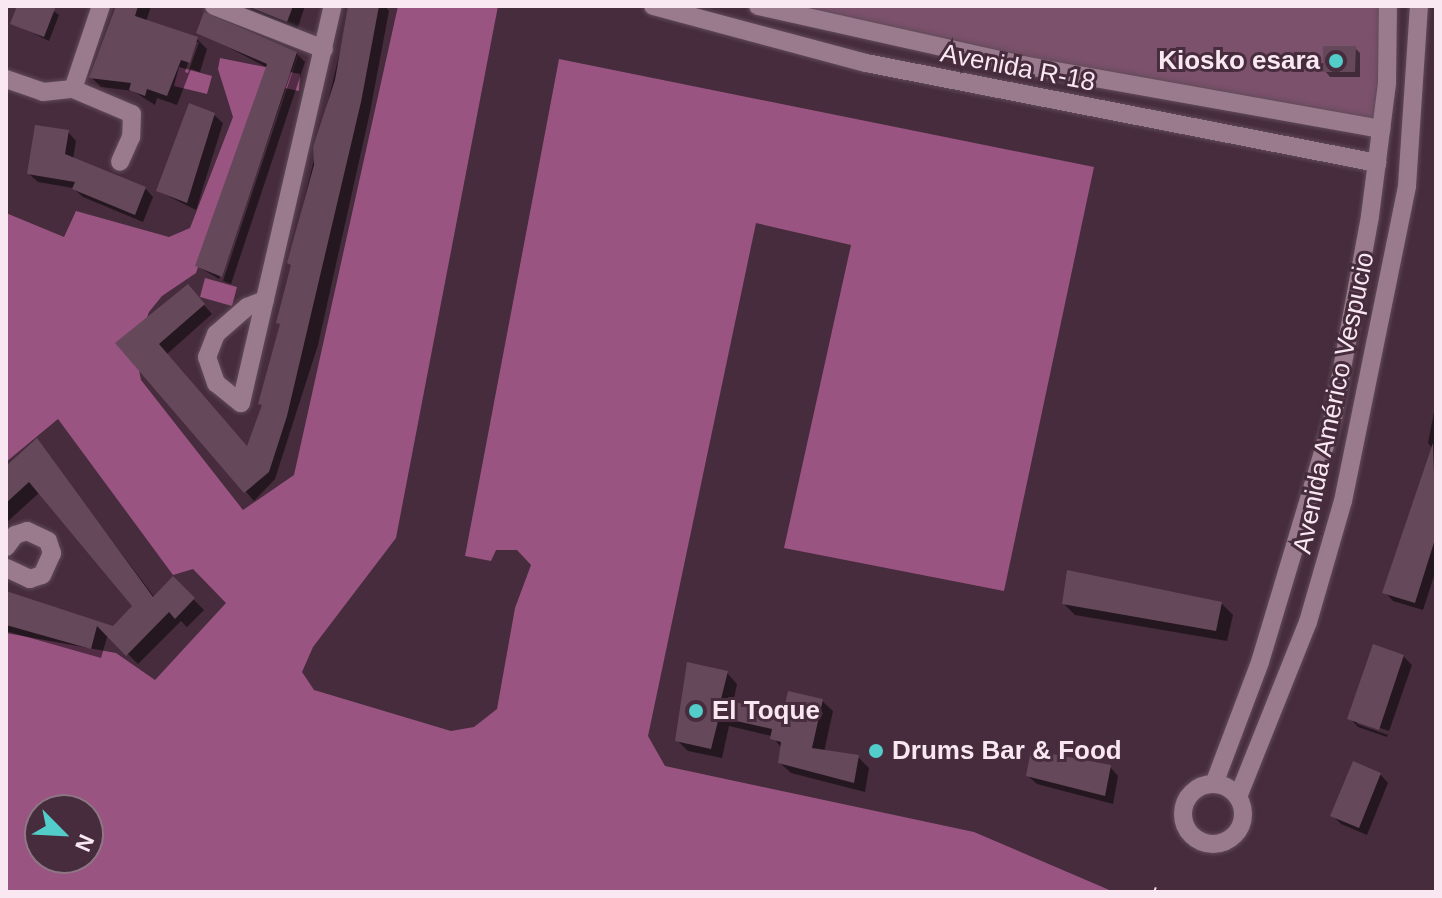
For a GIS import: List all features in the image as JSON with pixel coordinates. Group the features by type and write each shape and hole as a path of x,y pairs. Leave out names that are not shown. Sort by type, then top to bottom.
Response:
{"street":[{"path":"73,89 101,6"},
{"path":"214,6 324,49"},
{"path":"265,300 247,307 216,334 207,357 216,383 241,403 252,362 333,6"},
{"name":"Avenida R-18","path":"653,6 893,69 1377,163"},
{"name":"Avenida R-18","path":"758,6 1022,65 1381,129"},
{"name":"Avenida Américo Vespucio","path":"1214,784 1260,662 1333,418 1377,163 1388,6"},
{"name":"Avenida Américo Vespucio","path":"1238,797 1308,622 1343,501 1407,186 1419,6"},
{"path":"6,79 43,92 73,89 132,114 131,137 120,162"},
{"path":"6,547 15,535 27,531 48,541 52,553 42,575 18,577 7,566"},
{"path":"1214,784 1238,797 1243,816 1235,834 1218,843 1198,840 1185,825 1184,806 1195,789 1214,784"}],"shaded area":[{"path":"398,6 498,6 396,538 313,647 302,672 314,690 451,731 474,727 497,709 515,608 531,565 517,550 496,550 491,561 465,556 559,59 1094,167 1004,591 784,548 851,245 756,223 648,736 665,766 974,832 1114,892 6,892 6,633 116,653 155,680 226,603 193,569 173,575 58,419 6,462 6,213 64,237 76,211 169,237 190,228 233,117 218,69 220,58 300,74 299,91 261,83 196,273 162,296 149,312 135,350 141,380 243,510 294,475"},
{"path":"758,6 1387,6 1381,129"},
{"path":"179,67 212,76 207,94 174,86"},
{"path":"205,278 237,287 232,306 200,297"}],"building":[{"path":"17,6 56,6 44,37 10,24"},
{"path":"116,6 138,6 135,16 198,37 190,63 181,60 167,96 147,89 145,96 129,90 131,83 89,78"},
{"path":"247,6 293,6 287,22"},
{"path":"348,6 379,6 361,102 287,416 269,472 244,493 115,343 188,284 205,304 159,344 247,446 262,405 258,404 280,324 276,323 291,265 287,263 314,165 313,147 335,80"},
{"path":"204,12 297,52 222,277 195,266 267,64 196,33"},
{"path":"1323,46 1356,46 1355,72 1323,72"},
{"path":"189,103 215,113 187,203 156,191"},
{"path":"35,125 69,130 65,154 146,187 135,215 72,189 75,182 27,174"},
{"path":"37,438 153,597 173,576 195,598 175,619 169,612 126,656 97,626 91,649 6,625 6,591 113,626 132,606 29,482 6,503 6,466"},
{"path":"1433,443 1436,536 1415,603 1382,593"},
{"path":"1067,570 1222,602 1216,631 1062,604"},
{"path":"1373,644 1404,655 1379,730 1347,719"},
{"path":"687,662 728,671 721,699 783,713 788,691 823,699 812,748 859,755 854,783 778,763 781,742 770,739 772,729 719,717 711,749 675,741"},
{"path":"1031,750 1111,765 1105,796 1026,776"},
{"path":"1353,761 1381,773 1359,828 1330,816"}],"ferry route":[{"path":"1154,892 1156,887"}],"place":[{"name":"Kiosko esara","path":"1336,61"},
{"name":"El Toque","path":"696,711"},
{"name":"Drums Bar & Food","path":"876,751"}]}
